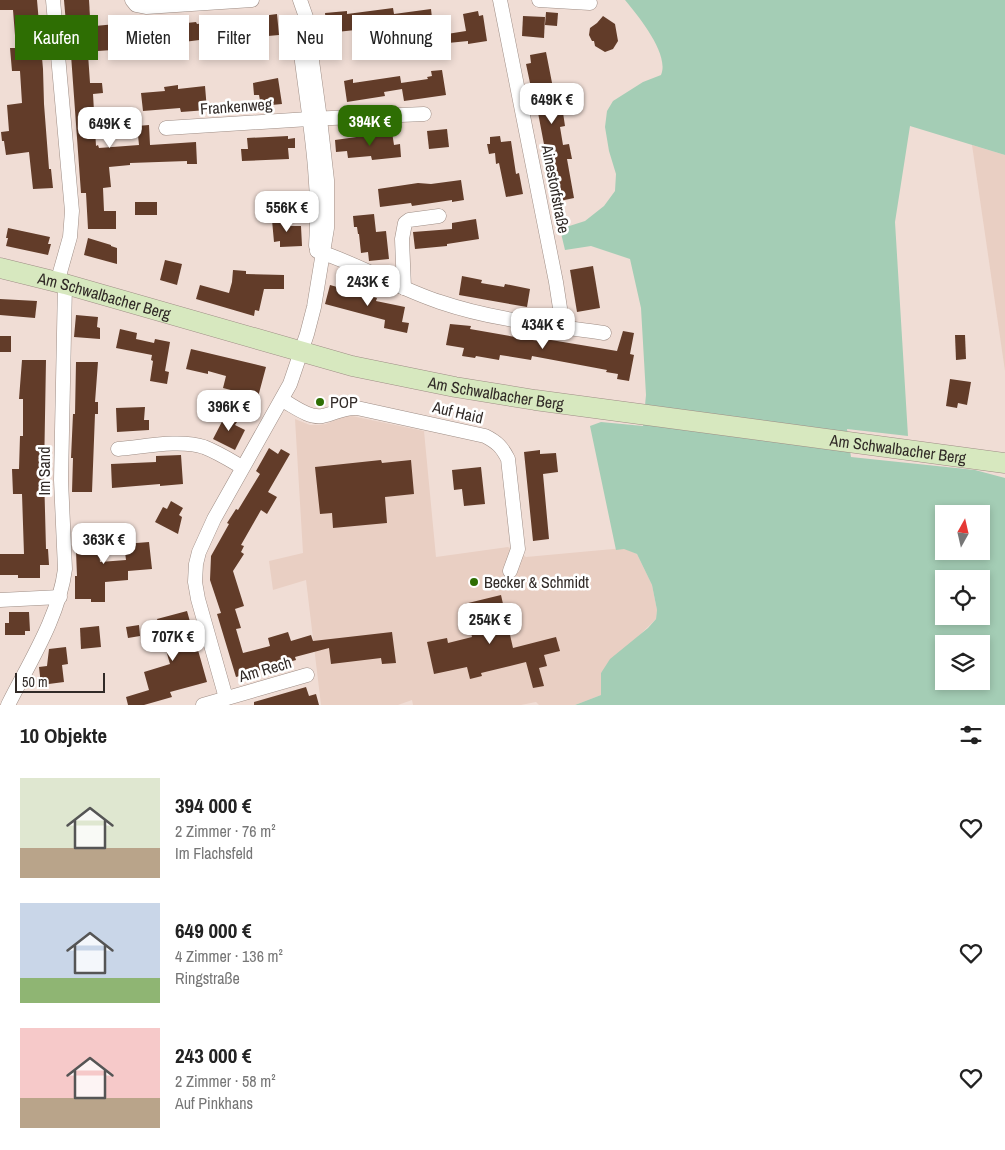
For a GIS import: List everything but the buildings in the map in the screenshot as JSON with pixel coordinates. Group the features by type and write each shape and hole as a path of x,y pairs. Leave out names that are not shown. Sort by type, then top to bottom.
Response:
{"main road":[{"name":"Am Schwalbacher Berg","path":"0,268 61,283 352,366 398,376 535,400 1005,463"}],"street":[{"name":"Im Sand","path":"8,705 53,616 60,597 65,569 61,472 61,283 70,237 72,211 53,0"},
{"path":"132,0 136,5 146,7 252,0"},
{"path":"226,698 198,599 195,582 196,564 203,540 290,384 300,350 304,304 320,252 314,119 297,18 299,0"},
{"name":"Ainestorfstraße","path":"500,0 556,282 560,308 559,327"},
{"path":"539,0 590,3"},
{"name":"Frankenweg","path":"166,128 424,114"},
{"path":"404,288 402,240 405,222 439,216"},
{"path":"320,252 438,302 471,312 507,320 604,333"},
{"name":"Auf Haid","path":"282,400 312,416 323,416 347,408 357,408 485,436 496,441 508,459 518,549 510,571"},
{"path":"118,449 191,445 209,449 242,467"},
{"path":"0,600 60,597"},
{"name":"Am Rech","path":"203,705 307,675"}],"shaded area":[{"path":"972,145 1005,155 1005,371"},
{"path":"347,415 424,431 436,557 508,547 526,557 624,548 637,554 652,585 657,610 656,619 601,673 601,695 575,705 539,705 536,702 521,705 413,705 412,700 398,705 321,705 306,580 273,590 269,561 303,553 295,419 310,425 317,425 326,424"}],"green space":[{"path":"625,0 1005,0 1005,155 910,126 895,222 908,436 847,429 851,457 975,470 1005,478 1005,705 575,705 601,695 601,673 610,659 648,628 656,619 657,610 652,585 637,554 624,549 616,550 590,426 601,422 643,426 646,395 641,308 630,259 591,246 565,250 560,229 585,221 604,206 615,191 616,174 609,151 605,127 607,111 613,101 643,82 661,75 663,66 657,46"}],"place":[{"name":"POP","path":"320,402"},
{"name":"Becker & Schmidt","path":"474,582"}]}
